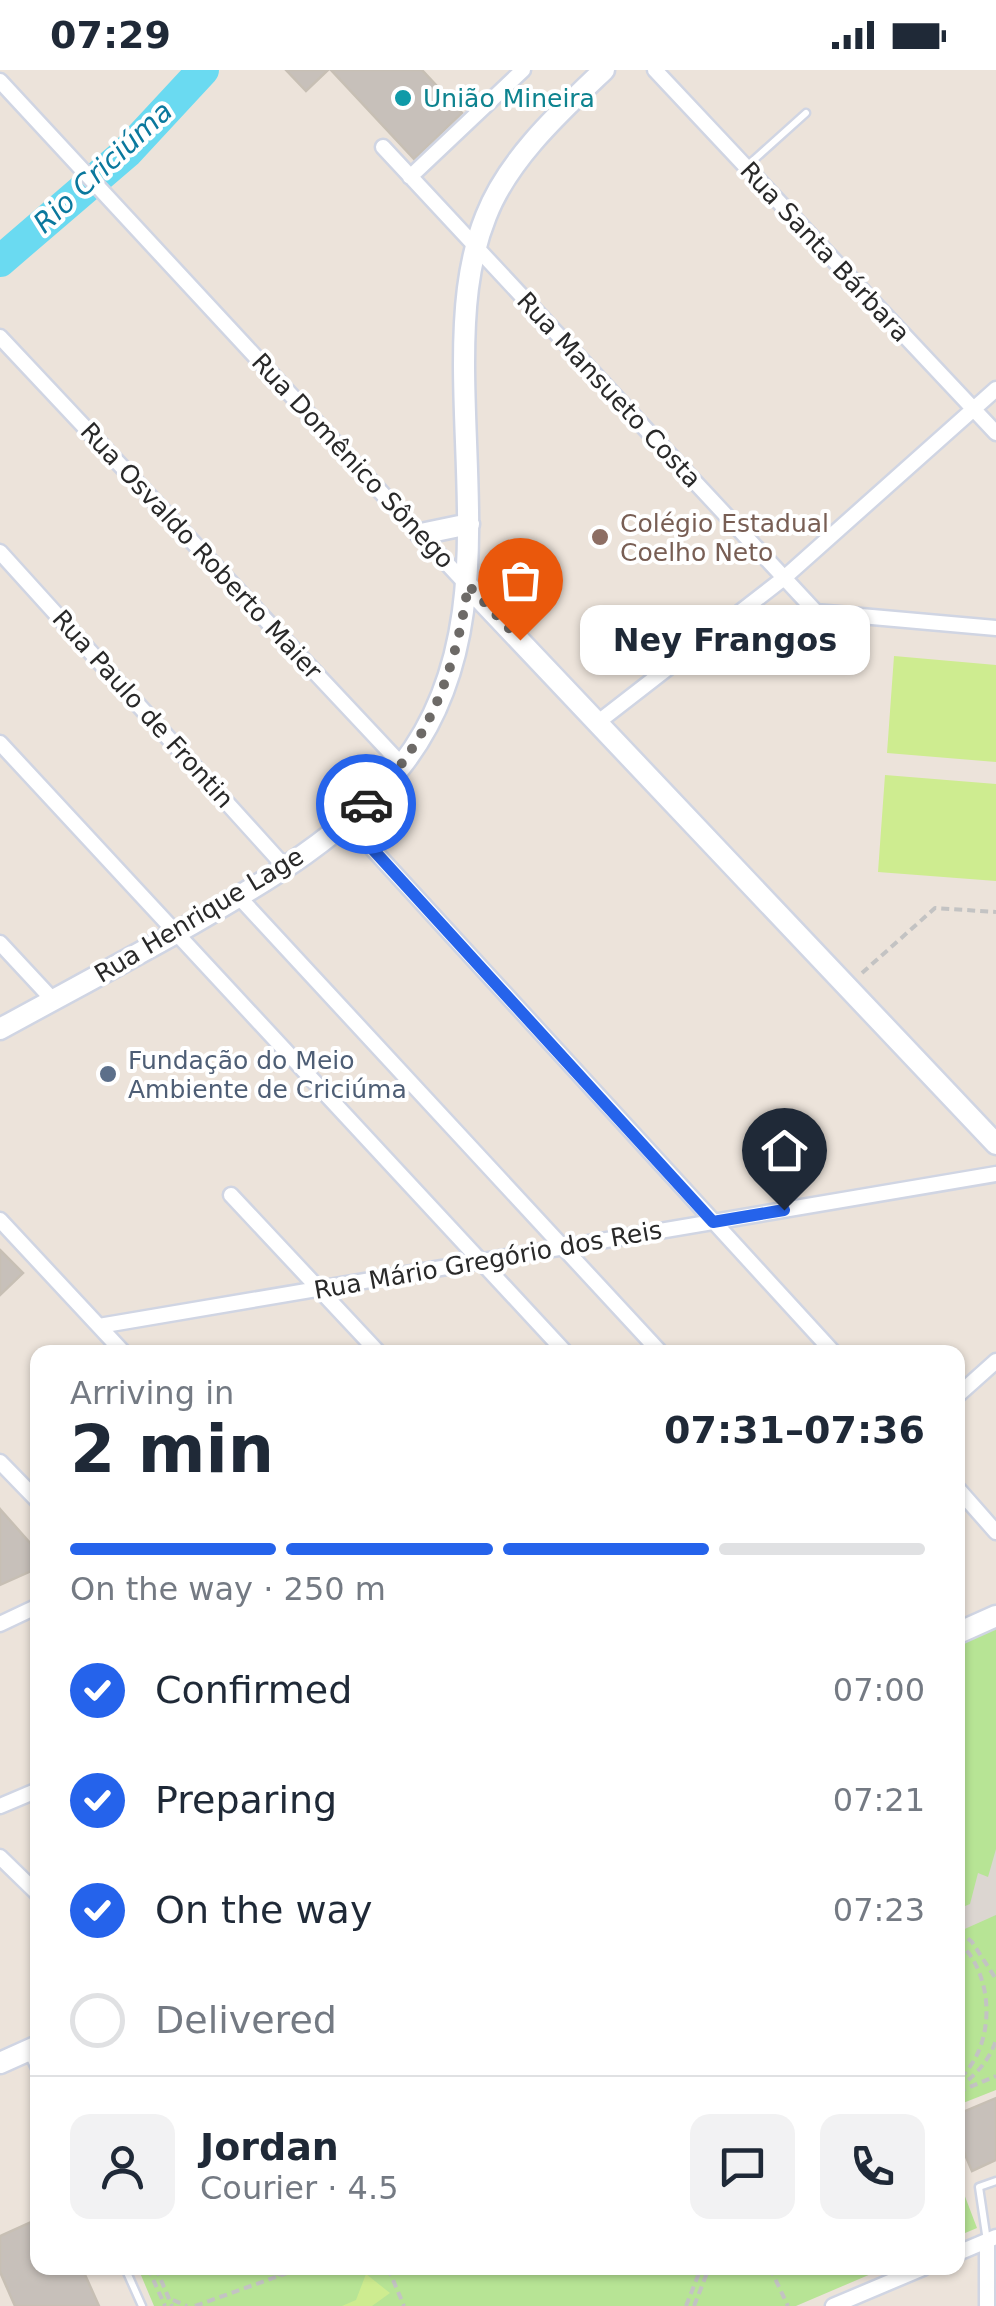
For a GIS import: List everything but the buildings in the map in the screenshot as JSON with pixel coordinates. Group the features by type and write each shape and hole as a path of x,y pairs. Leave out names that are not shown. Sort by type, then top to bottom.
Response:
{"main road":[{"name":"Rua Henrique Lage","path":"0,1029 239,897 285,867 347,821 402,766 427,726 448,678 468,585 464,333 475,246 486,213 506,180 542,132 604,70"},
{"path":"421,534 469,524"},
{"name":"Rua Domênico Sônego","path":"468,585 996,1144"},
{"path":"965,1630 996,1616"},
{"path":"0,2062 30,2049"}],"street":[{"path":"410,177 523,70"},
{"name":"Rua Santa Bárbara","path":"655,70 996,433"},
{"name":"Rua Domênico Sônego","path":"0,81 468,585"},
{"name":"Rua Mansueto Costa","path":"383,147 816,612 996,628"},
{"name":"Rua Osvaldo Roberto Maier","path":"0,337 402,766"},
{"path":"598,723 784,578 996,389"},
{"name":"Rua Paulo de Frontin","path":"0,552 285,867"},
{"path":"0,743 559,1345"},
{"path":"347,821 826,1345"},
{"path":"239,897 654,1345"},
{"path":"0,943 53,1000"},
{"name":"Rua Mário Gregório dos Reis","path":"99,1326 996,1174"},
{"path":"231,1196 371,1345"},
{"path":"0,1220 117,1345"},
{"path":"965,1389 996,1361"},
{"path":"0,1462 30,1493"},
{"path":"965,1498 996,1532"},
{"path":"0,1624 30,1610"},
{"path":"0,1806 30,1793"},
{"path":"0,1857 30,1886"},
{"path":"965,2250 992,2239 990,2301"},
{"path":"832,2306 907,2275"}],"lane":[{"path":"746,167 806,113"},
{"path":"992,2239 979,2187 996,2180"},
{"path":"127,2275 142,2306"}],"path":[{"path":"847,986 936,908 996,912"},
{"path":"965,1936 996,1979"},
{"path":"965,1950 983,1971 992,1992 993,2022 985,2050 965,2072"},
{"path":"965,2084 992,2052 996,2040"},
{"path":"965,2087 996,2076"},
{"path":"151,2275 165,2306"},
{"path":"159,2275 172,2306"},
{"path":"196,2306 280,2275"},
{"path":"391,2275 404,2306"},
{"path":"686,2306 698,2275"},
{"path":"694,2306 706,2275"},
{"path":"772,2275 788,2306"},
{"path":"169,2298 186,2306"}],"green space":[{"path":"894,656 996,665 996,762 887,753"},
{"path":"885,775 996,784 996,881 878,872"},
{"path":"996,1622 996,2090 965,2102 965,1636"},
{"path":"965,2196 977,2228 965,2233"},
{"path":"141,2275 869,2275 796,2306 154,2306"},
{"path":"366,2275 390,2293 372,2306 342,2306 356,2300"}],"shaded area":[{"path":"996,1849 996,1915 965,1929 965,1906 970,1904 978,1873 988,1877"}],"waterway":[{"name":"Rio Criciúma","path":"0,261 127,152 203,70"}],"way so far":[{"path":"366,804 402,766 437,706 458,645 468,585 520,640"}],"place":[{"name":"União Mineira","path":"403,98"},
{"name":"Colégio Estadual Coelho Neto","path":"600,537"},
{"name":"Ney Frangos","path":"520,640"},
{"name":"Fundação do Meio Ambiente de Criciúma","path":"108,1074"}],"route":[{"path":"366,804 347,821 713,1222 784,1210"}]}
